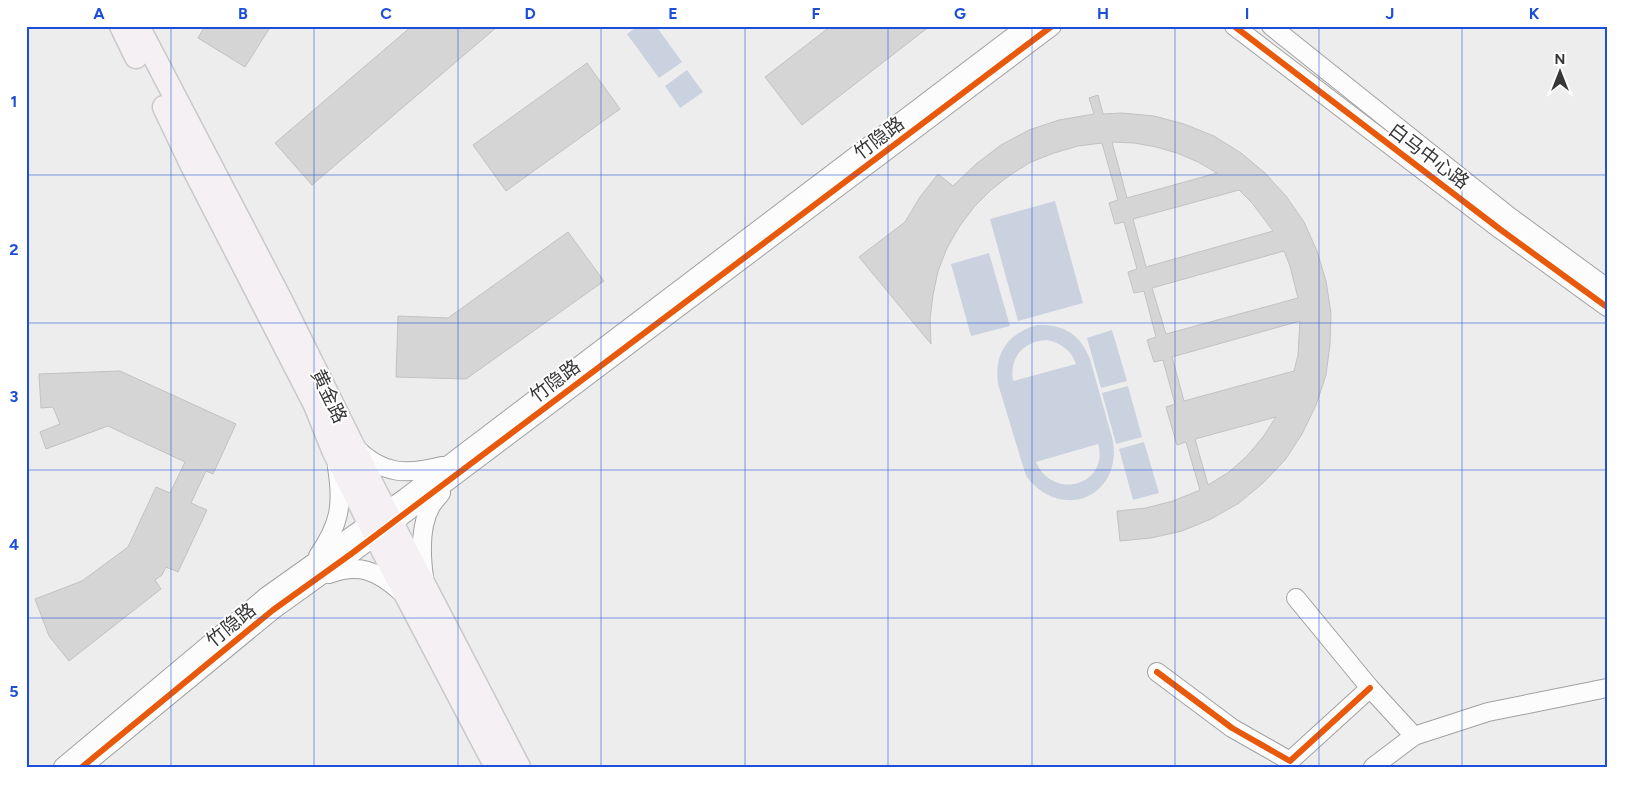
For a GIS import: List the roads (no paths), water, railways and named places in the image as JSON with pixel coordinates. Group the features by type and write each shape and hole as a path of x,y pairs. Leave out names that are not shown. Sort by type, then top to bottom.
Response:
{"main road":[{"name":"黄金路","path":"121,26 315,405 343,447"},
{"name":"黄金路","path":"138,26 280,298 343,447 417,593 496,767"},
{"name":"黄金路","path":"417,593 519,767"}],"street":[{"name":"竹隐路","path":"450,472 790,207 1027,26"},
{"name":"竹隐路","path":"82,767 273,610 314,572 1052,26"},
{"name":"白马中心路","path":"1234,26 1494,224 1604,296"},
{"name":"白马中心路","path":"1271,26 1510,216 1604,296"},
{"path":"343,447 395,471 450,472 430,507 424,529 417,593 384,577 359,569 314,572 339,514 343,447"},
{"name":"竹隐路","path":"63,767 267,596 314,572"},
{"path":"1296,598 1370,688 1414,736"},
{"path":"1157,672 1232,728 1290,761 1370,688"},
{"path":"1373,767 1414,736 1488,712 1607,688"}]}
